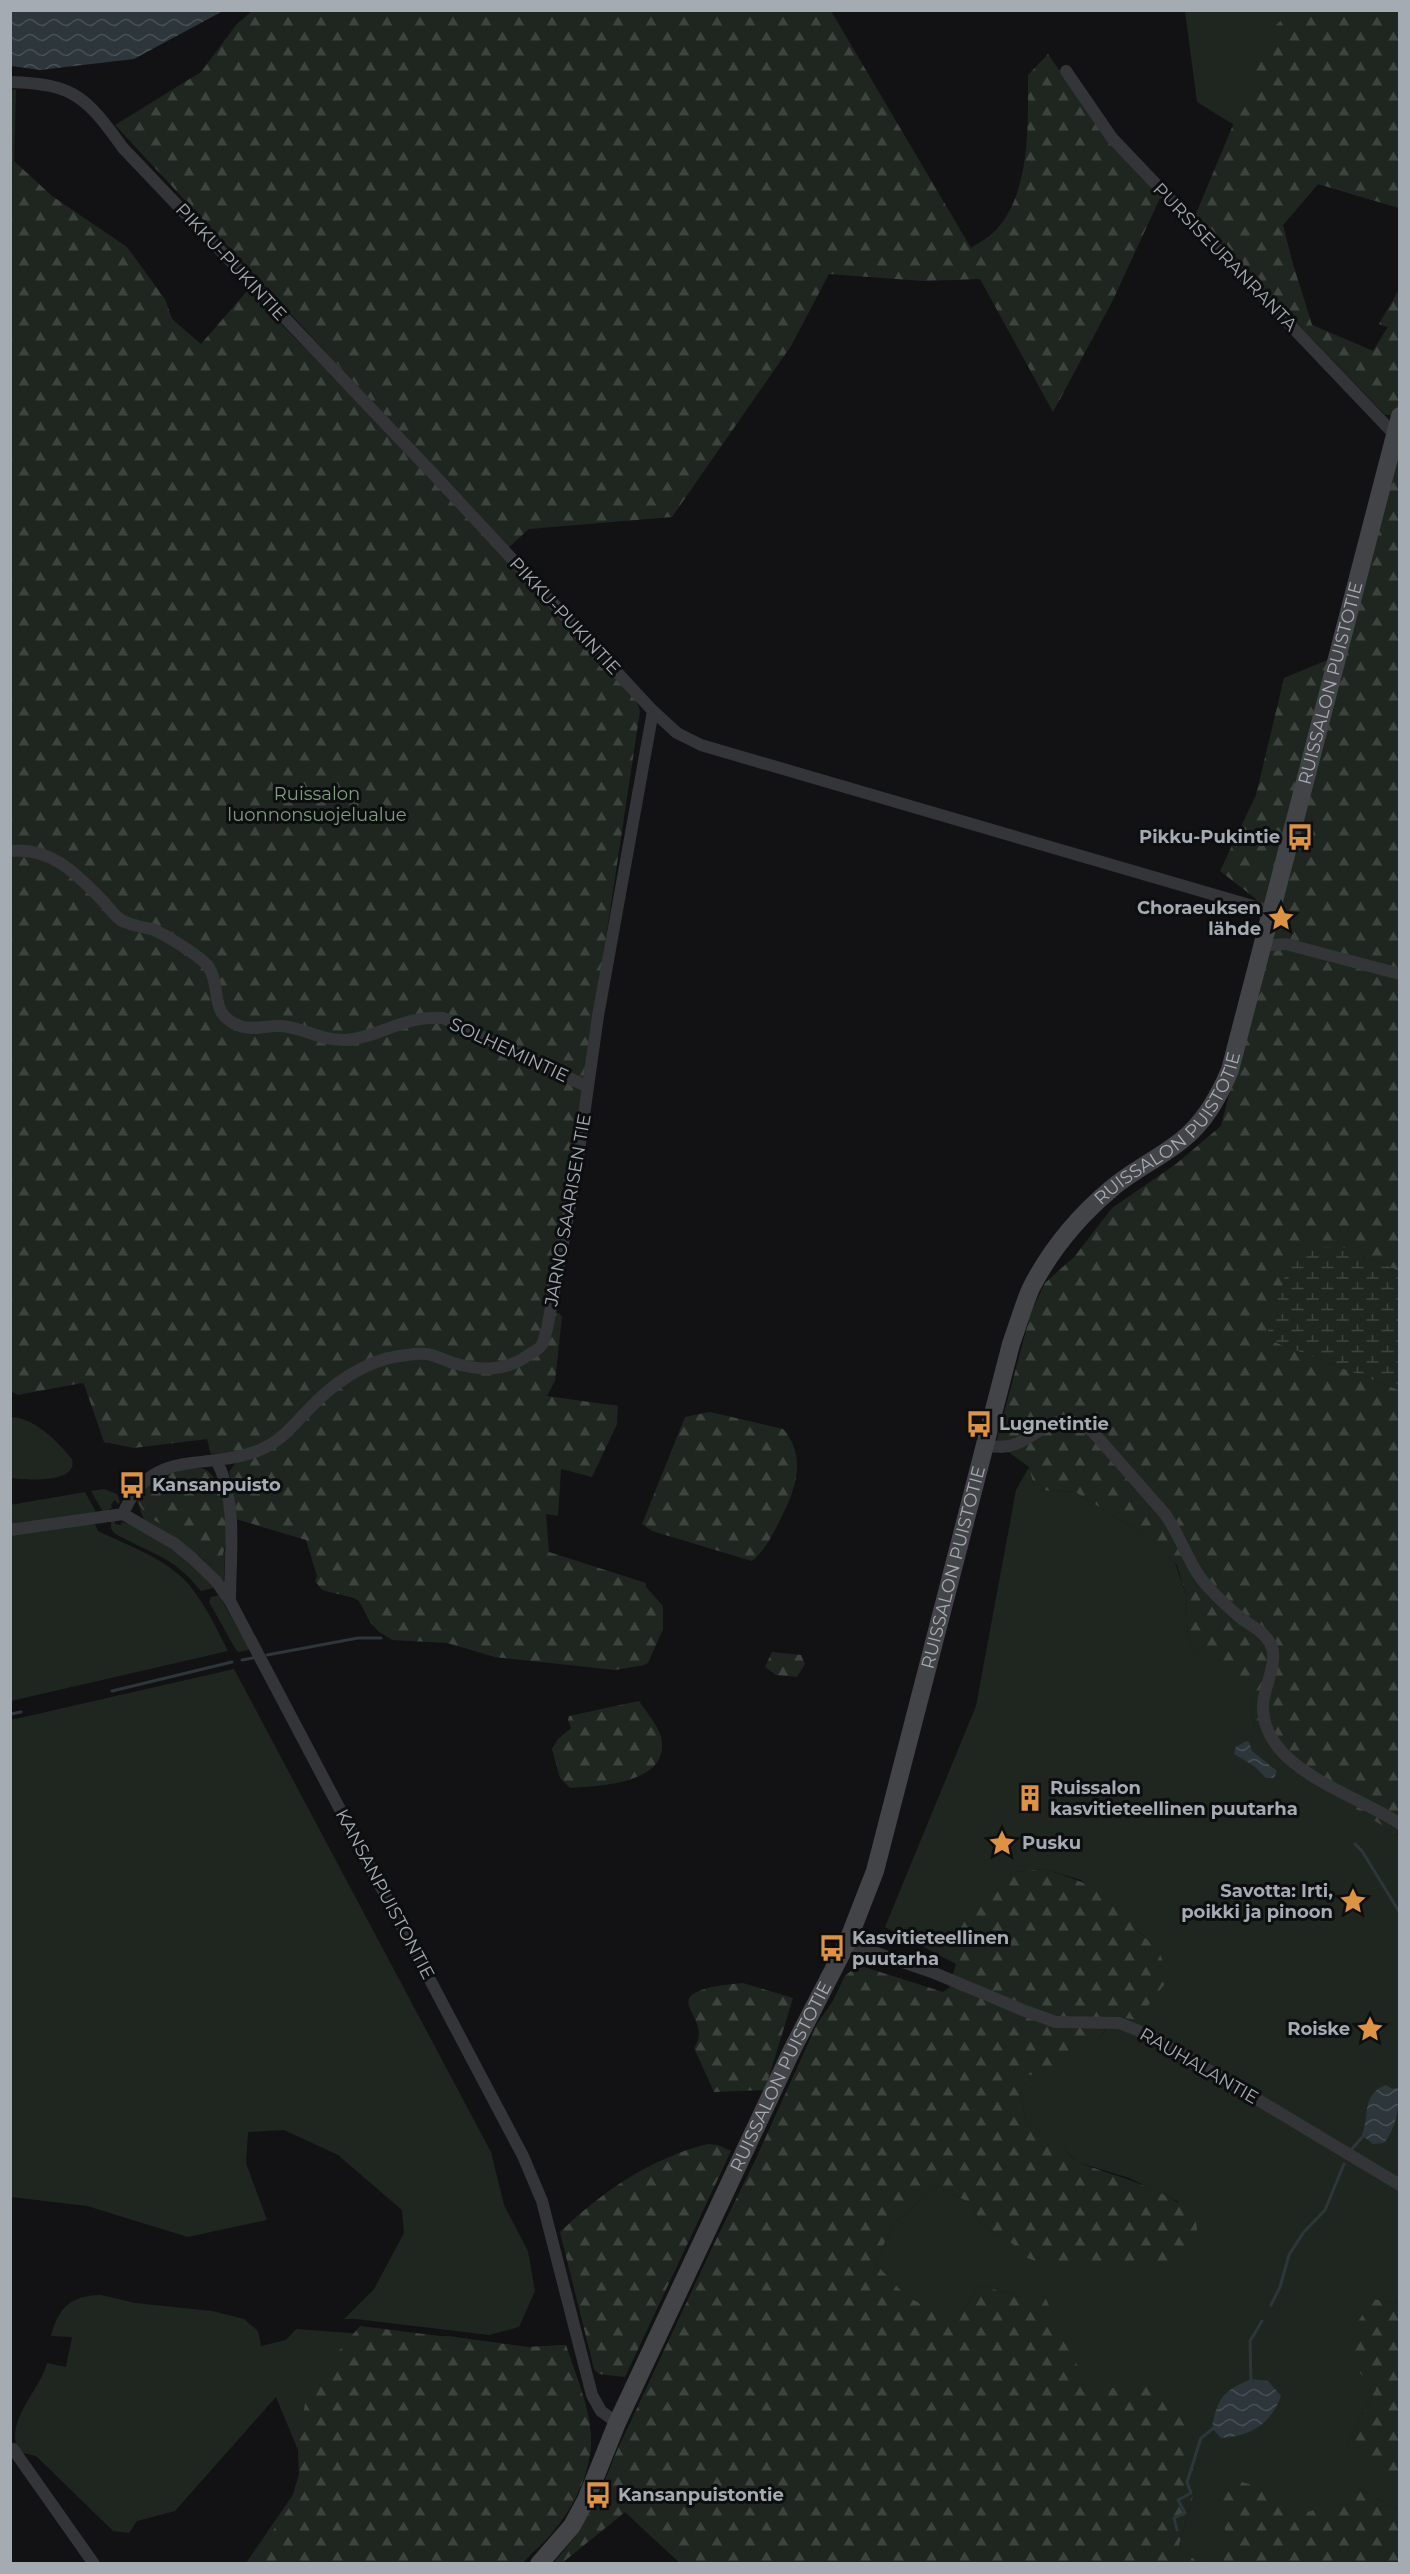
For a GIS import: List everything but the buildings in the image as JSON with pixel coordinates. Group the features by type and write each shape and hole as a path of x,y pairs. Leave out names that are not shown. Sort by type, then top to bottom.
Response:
{"street":[{"name":"PURSISEURANRANTA","path":"1066,71 1112,138 1395,435"},
{"name":"PIKKU-PUKINTIE","path":"10,82 53,85 78,96 107,126 123,148 438,479 653,711 677,733 701,745 1270,911"},
{"name":"RUISSALON PUISTOTIE","path":"539,2564 572,2526 586,2500 617,2423 792,2050 847,1943 875,1872 1011,1344 1031,1289 1059,1245 1094,1205 1134,1171 1182,1140 1205,1117 1222,1089 1230,1070 1400,416"},
{"name":"JARNO SAARISEN TIE","path":"123,1514 133,1495 153,1475 180,1463 217,1461 261,1450 275,1442 324,1394 348,1377 374,1363 398,1356 427,1354 454,1364 499,1370 519,1363 541,1346 547,1329 573,1190 600,1004 653,711"},
{"name":"SOLHEMINTIE","path":"10,851 42,853 62,862 100,897 117,918 132,926 153,929 207,965 220,1011 241,1027 281,1026 318,1038 348,1040 368,1036 419,1018 443,1018 588,1087"},
{"path":"1261,946 1286,944 1400,974"},
{"path":"986,1446 1013,1445 1060,1420 1084,1425 1094,1432 1174,1526 1195,1570 1208,1588 1263,1634 1270,1643 1272,1660 1263,1705 1269,1735 1276,1746 1294,1764 1313,1777 1380,1811 1400,1824"},
{"path":"217,1461 228,1490 231,1513 230,1601"},
{"path":"10,1530 123,1514"},
{"name":"KANSANPUISTONTIE","path":"123,1514 175,1544 216,1581 230,1601 523,2156 542,2201 592,2395 601,2411 617,2423"},
{"name":"RAUHALANTIE","path":"847,1943 932,1971 1056,2022 1119,2023 1137,2030 1185,2056 1400,2185"},
{"path":"13,2449 94,2564"}],"green space":[{"path":"252,11 831,11 971,248 997,229 1016,196 1025,155 1028,75 1048,54 1098,127 1160,198 1112,302 1053,412 980,279 923,281 829,274 791,346 672,517 529,529 508,548 115,125 201,72 236,25"},
{"path":"1185,11 1399,11 1399,208 1318,184 1283,225 1312,325 1373,351 1388,327 1379,324 1399,290 1391,415 1385,415 1256,280 1234,125 1197,102"},
{"path":"1291,11 1399,11 1399,208 1318,184 1283,225 1312,325 1373,351 1388,327 1379,324 1399,290 1399,424 1195,216 1274,27"},
{"name":"Ruissalon luonnonsuojelualue","path":"11,89 16,90 14,161 52,196 127,247 165,299 172,319 201,344 248,290 374,419 634,695 640,711 550,1311 559,1313 562,1317 555,1381 547,1396 618,1406 617,1424 592,1477 561,1469 558,1516 546,1514 549,1552 646,1583 646,1587 663,1606 663,1629 648,1663 644,1665 615,1670 495,1657 447,1643 392,1640 378,1631 370,1622 359,1601 322,1590 315,1581 317,1576 306,1540 236,1519 234,1493 229,1472 237,1461 238,1452 211,1454 207,1439 134,1448 104,1442 82,1383 18,1395 11,1391"},
{"path":"1399,440 1399,1271 1345,1248 1272,1341 1399,1390 1399,1836 1294,1770 1263,1738 1254,1727 1251,1695 1234,1675 1199,1654 1188,1641 1186,1594 1177,1565 1150,1538 1075,1492 1035,1490 1029,1467 996,1443 1031,1312 1045,1283 1075,1256 1112,1208 1176,1164 1221,1126 1266,951 1256,899 1220,871 1256,795 1284,678 1347,652"},
{"path":"1304,1247 1345,1248 1399,1271 1399,1390 1272,1341 1268,1330 1292,1255"},
{"path":"710,1412 783,1429 795,1450 797,1473 791,1496 769,1541 752,1561 652,1531 642,1524 685,1417"},
{"path":"11,1417 29,1421 60,1445 72,1459 72,1467 68,1473 50,1479 11,1478"},
{"path":"1029,1467 1035,1490 1075,1492 1150,1538 1175,1563 1186,1594 1188,1641 1199,1654 1234,1674 1251,1695 1254,1727 1366,1814 1399,1836 1399,2304 1374,2299 1376,2389 1346,2445 1399,2435 1399,2511 1354,2486 1399,2563 1211,2559 1198,2563 1179,2545 1195,2489 680,2563 625,2512 562,2563 553,2564 580,2531 600,2493 616,2453 755,2161 817,2024 833,2001 845,1976 858,1965 959,2051 895,2213 866,2269 899,2289 875,2263 894,2223 937,2186 972,2204 980,2223 1014,2245 1179,2202 1129,2178 1077,2162 1061,2146 1026,2121 1021,2094 1028,2075 1100,2038 1157,1948 1081,1880 1044,1869 1013,1872 992,1884 956,1927 956,1964 885,1927 976,1706 1016,1490","holes":["980,2285 1022,2298 1042,2298 956,2326 928,2308 956,2322"]},
{"path":"202,1468 211,1474 217,1483 225,1509 226,1536 221,1559 147,1516 137,1501 142,1492 155,1479 173,1472"},
{"path":"104,1489 117,1494 120,1502 118,1504 115,1500 111,1504 112,1508 103,1512 91,1491"},
{"path":"85,1492 96,1512 11,1526 10,1505"},
{"path":"137,1501 147,1516 221,1558 225,1550 224,1581 200,1557 144,1520"},
{"path":"111,1521 115,1521 115,1524 121,1525 121,1522 135,1527 160,1540 214,1586 213,1588 201,1591 170,1562 114,1533"},
{"path":"94,1522 98,1531 147,1554 181,1576 201,1602 228,1651 11,1701 10,1533"},
{"path":"219,1595 248,1650 239,1652 236,1650 209,1602 211,1597"},
{"path":"772,1652 801,1655 805,1664 797,1677 776,1675 765,1667"},
{"path":"234,1669 491,2152 504,2205 528,2251 535,2291 519,2327 489,2335 344,2319 374,2289 404,2233 402,2210 338,2155 284,2130 248,2132 246,2163 267,2220 188,2237 87,2206 11,2197 11,1720"},
{"path":"639,1701 655,1723 661,1737 661,1753 656,1765 645,1773 630,1779 598,1786 570,1788 560,1778 552,1749 558,1739 571,1728 569,1716"},
{"path":"1044,1869 1099,1889 1129,1907 1132,1926 1157,1948 1170,1977 1137,2020 1113,2016 1100,2038 1059,2074 1028,2075 1021,2094 1026,2121 1060,2145 1077,2162 1147,2187 1170,2198 1188,2211 1197,2226 1192,2243 1170,2262 1045,2265 1017,2254 1014,2245 980,2223 972,2204 937,2186 894,2223 875,2263 906,2296 956,2322 980,2285 1022,2298 1045,2297 1080,2371 1100,2391 1153,2378 1171,2396 1189,2432 1195,2489 1179,2545 1198,2563 680,2563 625,2512 562,2563 553,2564 580,2531 600,2493 616,2453 755,2161 817,2024 833,2001 845,1976 858,1965 943,1992 949,1988 956,1964 956,1927 987,1885 1013,1872"},
{"path":"743,1983 793,1998 765,2090 714,2092 694,2048 699,2036 689,2006 689,1999 696,1992"},
{"path":"708,2144 718,2145 731,2151 625,2377 599,2374 594,2369 560,2232 593,2203 647,2167"},
{"path":"101,2295 135,2303 212,2311 244,2319 258,2331 261,2346 286,2340 296,2329 418,2338 449,2336 528,2347 566,2345 590,2426 590,2451 584,2477 573,2502 559,2524 522,2564 246,2563 292,2496 305,2467 276,2397 175,2511 137,2521 129,2533 113,2531 36,2456 19,2452 15,2441 19,2418 47,2363 66,2367 72,2337 51,2336 62,2310 74,2301"},
{"path":"1374,2299 1399,2304 1399,2481 1361,2462 1346,2445 1376,2389 1352,2365 1356,2324"},
{"path":"360,2326 528,2347 566,2345 588,2414 591,2438 588,2464 580,2489 567,2513 548,2538 522,2563 250,2563 289,2508 299,2474 298,2453 307,2389"},
{"path":"1232,2479 1252,2485 1278,2501 1288,2518 1334,2504 1343,2490 1354,2486 1399,2511 1399,2563 1198,2563 1211,2559 1225,2534 1220,2491"}],"water":[{"path":"10,11 223,11 134,59 40,70 11,66"},
{"path":"1246,1741 1249,1742 1252,1751 1277,1771 1274,1778 1266,1778 1254,1766 1234,1754 1236,1747"},
{"path":"1386,2085 1393,2089 1399,2087 1396,2116 1392,2131 1384,2143 1373,2144 1362,2135 1368,2106 1373,2094"},
{"path":"1251,2379 1268,2381 1281,2396 1277,2406 1265,2421 1250,2432 1221,2438 1212,2428 1219,2402 1228,2392"}],"waterway":[{"path":"267,1655 358,1638 381,1638"},
{"path":"242,1660 253,1658"},
{"path":"112,1691 232,1662"},
{"path":"11,1714 21,1712"},
{"path":"1355,1844 1362,1851 1400,1913"},
{"path":"1351,2150 1365,2134"},
{"path":"1271,2305 1280,2287 1289,2255 1303,2233 1325,2210 1344,2164"},
{"path":"1251,2382 1250,2341 1262,2321"},
{"path":"1177,2530 1174,2518 1185,2513 1178,2500 1191,2493 1187,2482 1201,2438 1215,2427"}],"place":[{"name":"Pikku-Pukintie","path":"1300,837"},
{"name":"Choraeuksen lähde","path":"1281,918"},
{"name":"Lugnetintie","path":"979,1424"},
{"name":"Kansanpuisto","path":"132,1485"},
{"name":"Ruissalon kasvitieteellinen puutarha","path":"1030,1798"},
{"name":"Pusku","path":"1002,1843"},
{"name":"Savotta: Irti, poikki ja pinoon","path":"1353,1901"},
{"name":"Kasvitieteellinen puutarha","path":"832,1948"},
{"name":"Roiske","path":"1370,2029"},
{"name":"Kansanpuistontie","path":"598,2495"}]}
